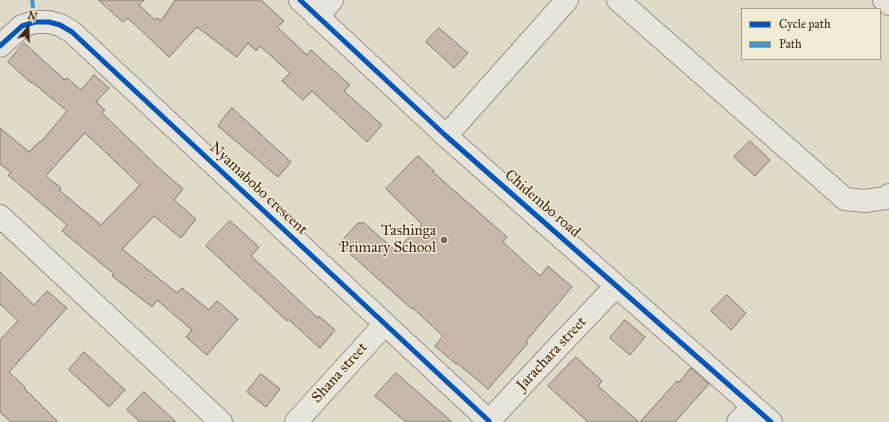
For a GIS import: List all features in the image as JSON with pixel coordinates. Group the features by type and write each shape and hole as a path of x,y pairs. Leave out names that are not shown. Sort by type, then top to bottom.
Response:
{"street":[{"name":"Chidembo road","path":"300,0 446,136 771,422"},
{"path":"317,17 332,0"},
{"path":"446,136 567,0"},
{"path":"618,0 845,199 865,201 886,198 889,195"},
{"path":"884,0 889,4"},
{"name":"Nyamabobo crescent","path":"0,46 22,26 35,22 49,22 60,25 72,32 489,421"},
{"path":"0,216 221,422"},
{"name":"Jarachara street","path":"489,421 616,286"},
{"name":"Shana street","path":"296,422 385,324"},
{"path":"738,422 753,406"}],"building":[{"path":"99,0 144,0 139,5 155,20 157,18 161,21 175,0 261,0 284,21 277,27 307,55 311,50 350,85 344,91 382,125 367,142 312,91 303,100 282,81 290,73 260,46 256,51 248,43 237,57 197,27 169,57 128,18 123,22"},
{"path":"439,28 468,53 454,68 426,42"},
{"path":"24,43 65,80 67,78 81,90 94,75 109,88 96,102 105,110 102,113 183,189 174,200 196,219 181,238 154,216 122,249 177,293 182,288 209,310 217,301 238,319 207,355 186,337 192,330 157,300 152,307 112,276 114,274 62,231 67,225 8,175 11,172 0,164 0,128 29,152 40,141 41,142 67,111 32,82 31,83 8,62","holes":["85,133 140,185 101,225 59,190 61,188 46,176"]},
{"path":"232,108 291,162 278,177 218,126"},
{"path":"750,141 770,160 755,176 734,157"},
{"path":"418,156 434,171 433,172 507,237 503,242 540,276 548,266 572,287 526,341 528,343 488,389 435,346 443,336 339,244 358,223 364,223 396,251 422,224 386,189"},
{"path":"230,221 259,247 251,256 318,318 319,316 335,330 320,348 288,319 287,321 206,246"},
{"path":"0,272 34,305 47,291 67,308 9,372 58,422 11,422 0,412 0,340 18,321 0,304"},
{"path":"727,295 746,313 731,330 711,311"},
{"path":"625,320 645,337 630,355 610,338"},
{"path":"84,352 125,390 109,407 69,370"},
{"path":"576,357 602,381 598,386 639,422 588,422 548,386"},
{"path":"691,368 709,384 675,422 640,422 677,381 679,382"},
{"path":"396,373 452,422 406,422 375,396"},
{"path":"261,374 280,389 266,407 247,392"},
{"path":"144,392 176,422 140,422 127,410"}],"marked path":[{"path":"32,0 35,22"}],"cycle path":[{"path":"300,0 446,136 771,422"},
{"path":"0,46 22,26 35,22 49,22 60,25 72,32 489,421"}],"place":[{"name":"Tashinga Primary School","path":"444,240"}]}
